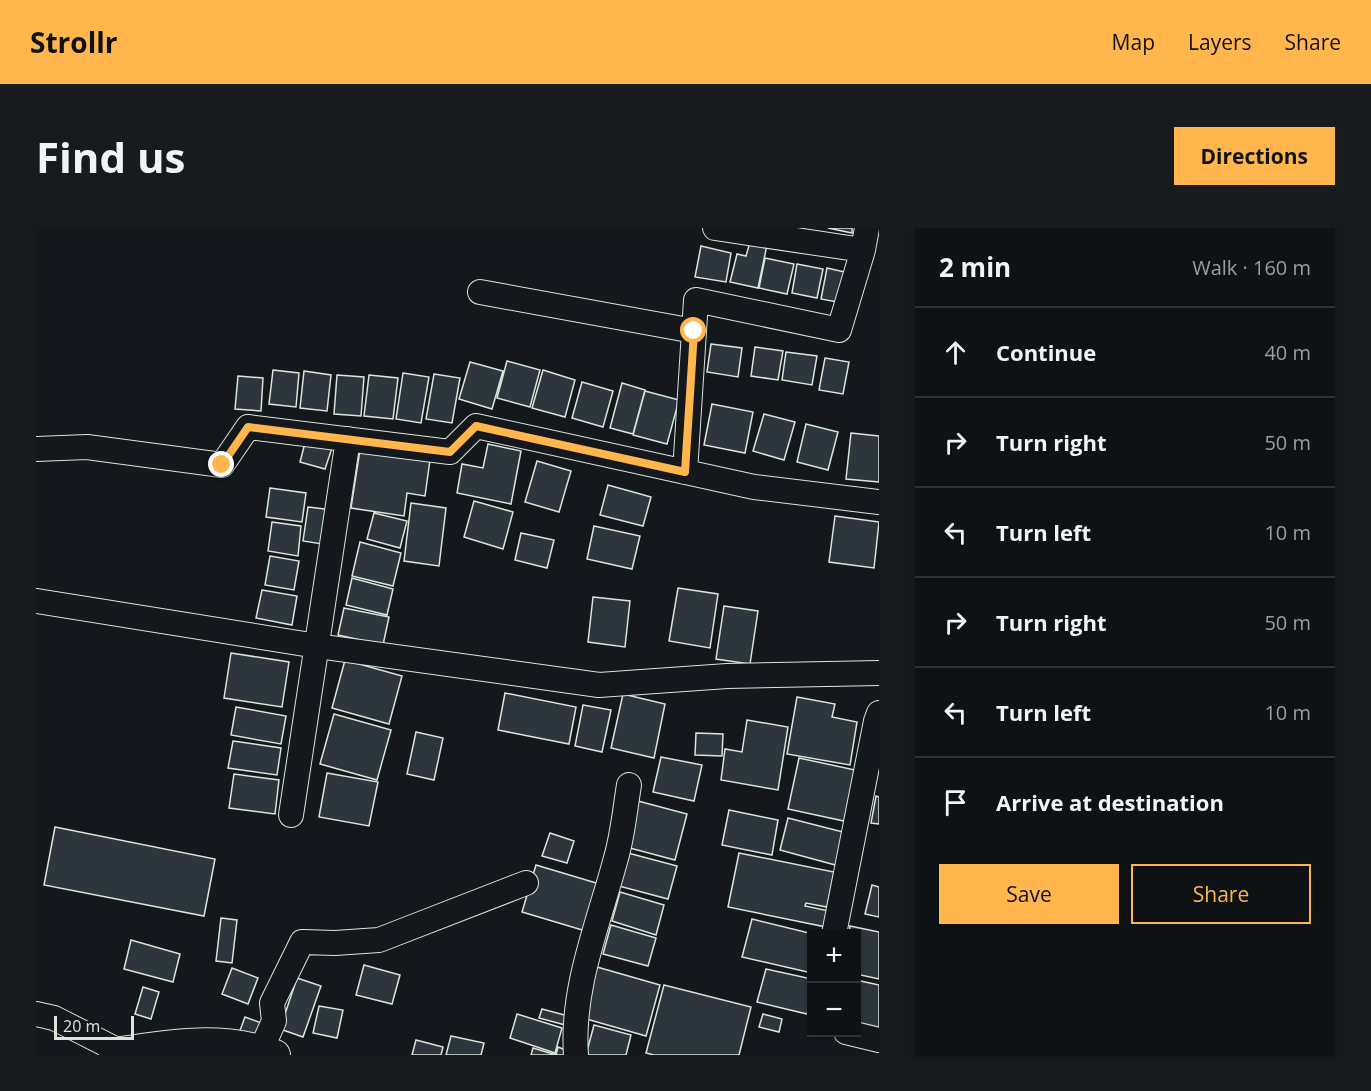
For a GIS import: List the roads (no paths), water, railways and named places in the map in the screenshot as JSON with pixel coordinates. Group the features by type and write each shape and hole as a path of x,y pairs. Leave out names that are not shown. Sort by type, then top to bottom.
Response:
{"street":[{"path":"685,472 696,300 839,330 865,239 715,228"},
{"path":"480,292 694,331"},
{"path":"36,449 87,447 222,465 248,427 450,452 476,426 754,487 879,502"},
{"path":"291,815 348,439"},
{"path":"36,602 599,685 727,676 879,673"},
{"path":"835,929 879,713"},
{"path":"576,1055 575,1023 582,981 617,854 629,785"},
{"path":"36,1014 54,1018 117,1053 182,1043 208,1043 268,1052 274,1021 272,1003 302,942 335,943 379,940 526,883"},
{"path":"861,1036 879,1040"}]}
